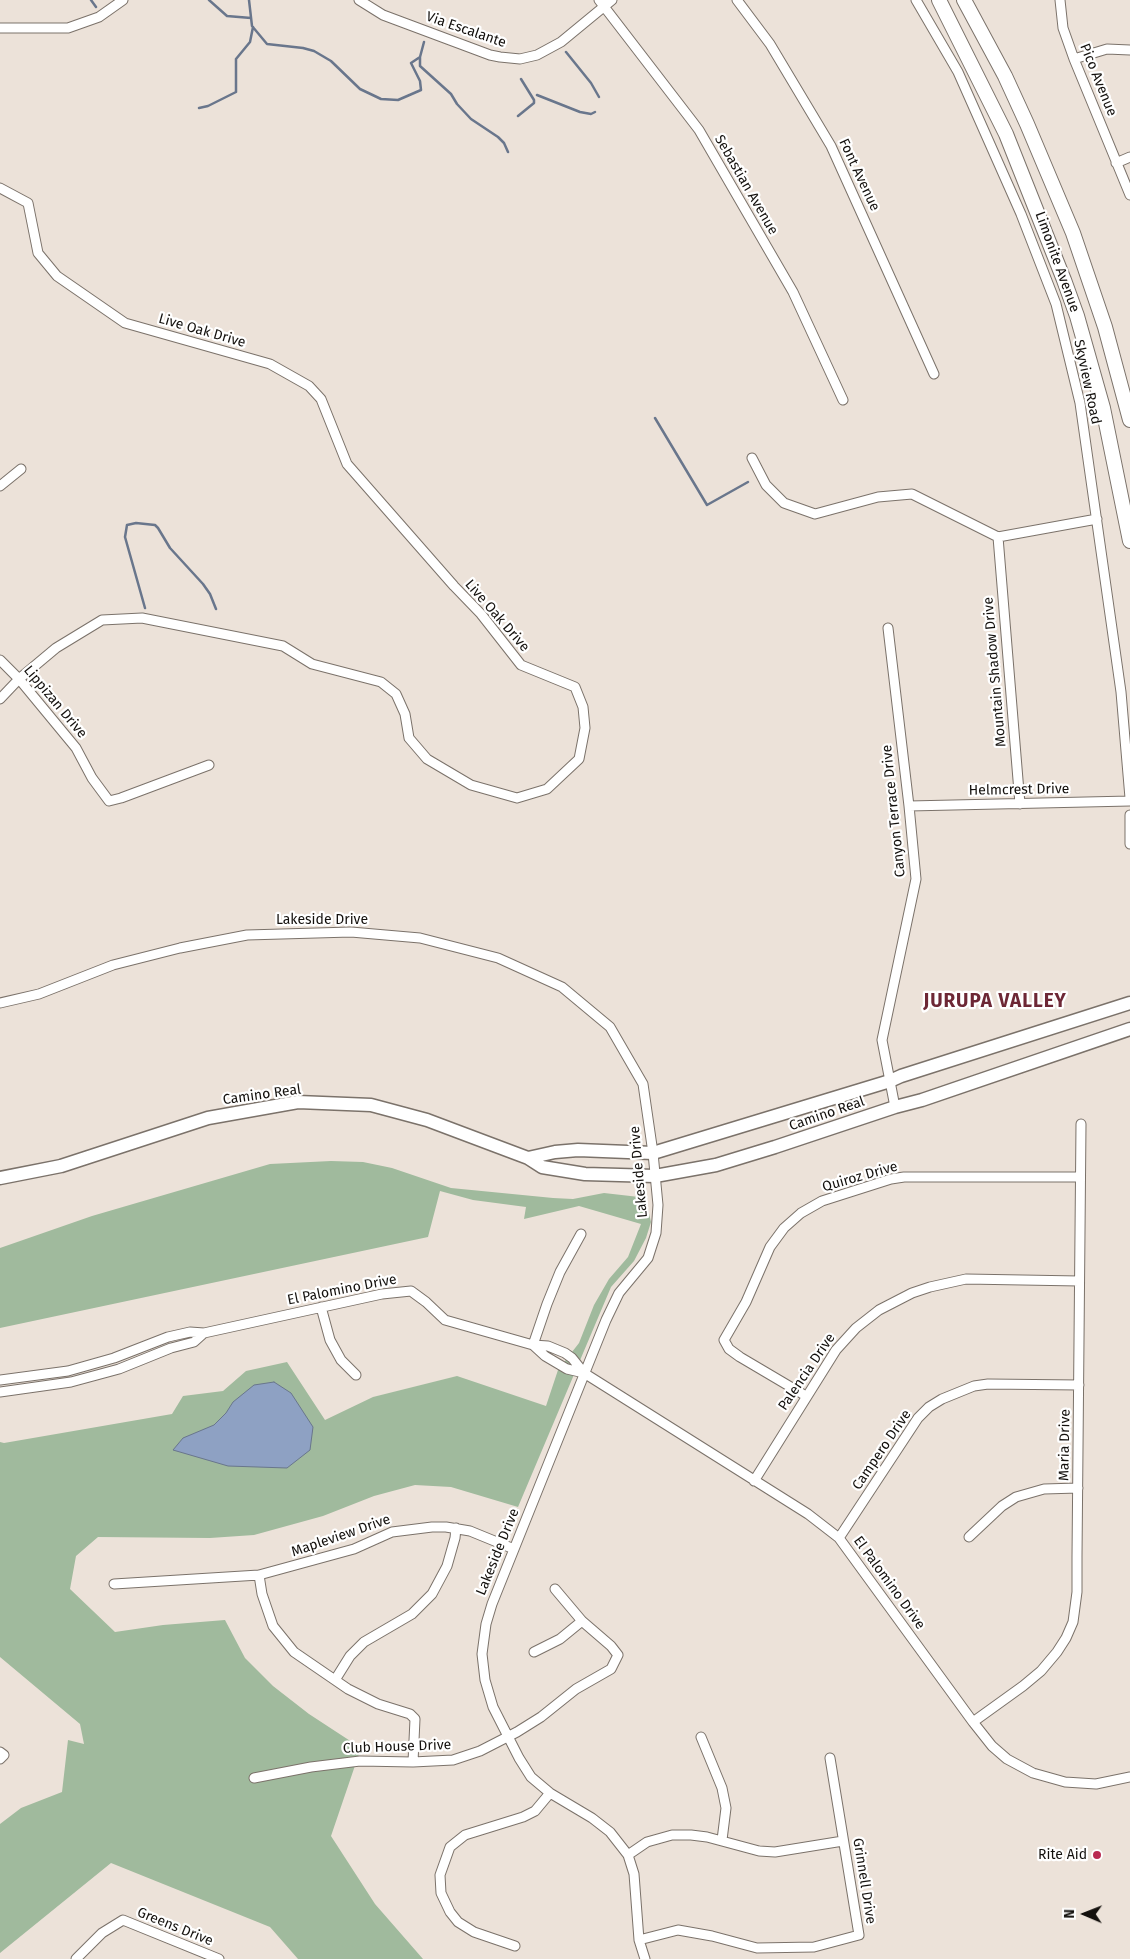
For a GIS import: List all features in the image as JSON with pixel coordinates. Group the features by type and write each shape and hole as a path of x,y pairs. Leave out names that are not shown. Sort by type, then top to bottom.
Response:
{"main road":[{"name":"Limonite Avenue","path":"938,0 1006,134 1077,316 1103,408 1130,540"},
{"name":"Limonite Avenue","path":"964,0 1016,100 1061,204 1093,289 1130,420"},
{"name":"Camino Real","path":"528,1158 555,1152 578,1150 653,1152 890,1082 901,1076 1130,1003"},
{"name":"Camino Real","path":"0,1178 61,1166 208,1118 298,1102 371,1105 427,1120 528,1158 542,1167 585,1174 655,1176 716,1165 775,1147 895,1107 922,1100 1130,1029"}],"street":[{"path":"0,28 68,28 99,17 124,0"},
{"name":"Via Escalante","path":"359,0 374,10 394,19 490,55 509,59 529,58 547,51 582,26 601,3 612,0"},
{"name":"Font Avenue","path":"737,0 770,44 831,146 934,374"},
{"name":"Skyview Road","path":"916,0 958,72 1022,214 1056,304 1080,403 1121,692 1130,800"},
{"name":"Pico Avenue","path":"1060,0 1062,28 1130,195"},
{"name":"Sebastian Avenue","path":"601,3 699,130 793,292 843,400"},
{"path":"1074,59 1107,48 1130,50"},
{"path":"1116,163 1130,157"},
{"name":"Live Oak Drive","path":"0,188 28,202 38,253 57,276 125,322 270,364 309,386 320,399 347,464 481,614 521,665 574,687 583,706 585,728 579,759 547,789 516,798 471,785 427,759 409,738 405,714 396,694 381,682 312,664 283,646 142,618 102,620 56,648 19,679 0,699"},
{"path":"752,458 766,485 784,503 815,514 878,497 912,494 998,537 1096,518"},
{"path":"0,486 21,469"},
{"name":"Mountain Shadow Drive","path":"998,537 1020,804"},
{"name":"Canyon Terrace Drive","path":"888,628 916,879 882,1040 895,1107"},
{"name":"Lippizan Drive","path":"0,660 19,679 76,748 92,778 109,801 209,766"},
{"name":"Helmcrest Drive","path":"909,806 1130,800"},
{"path":"1130,815 1130,844"},
{"name":"Lakeside Drive","path":"0,1002 40,994 113,964 180,948 247,935 351,932 420,938 498,958 562,987 610,1027 643,1084 653,1152 658,1205 656,1234 648,1258 613,1304 584,1373 489,1612 482,1654 488,1694 508,1738 531,1777 550,1793 592,1818 610,1832 628,1855 634,1874 639,1940 645,1959"},
{"name":"Maria Drive","path":"973,1722 1041,1671 1066,1638 1073,1622 1076,1607 1081,1124"},
{"name":"Quiroz Drive","path":"806,1396 740,1357 729,1348 724,1340 746,1302 770,1247 801,1213 822,1201 891,1179 904,1177 1080,1178"},
{"path":"533,1346 554,1288 580,1234"},
{"name":"Palencia Drive","path":"754,1481 836,1350 856,1328 879,1310 912,1293 938,1285 966,1280 1079,1281"},
{"name":"El Palomino Drive","path":"0,1380 68,1371 114,1358 168,1337 190,1332 204,1333 382,1294 411,1291 445,1320 533,1346 548,1346 572,1358 584,1373 808,1514 839,1538 973,1722 992,1746 1007,1758 1040,1775 1065,1782 1085,1784 1130,1777"},
{"path":"321,1307 330,1340 341,1360 356,1375"},
{"name":"El Palomino Drive","path":"0,1392 71,1382 119,1369 171,1348 194,1342 204,1333"},
{"name":"El Palomino Drive","path":"533,1346 567,1369 584,1373"},
{"path":"552,1360 556,1350"},
{"name":"Campero Drive","path":"839,1538 918,1418 929,1407 942,1399 974,1386 988,1384 1079,1385"},
{"path":"969,1537 1002,1506 1016,1498 1044,1489 1078,1488"},
{"name":"Mapleview Drive","path":"114,1584 259,1575 354,1549 392,1532 432,1527 456,1528 470,1531 514,1549"},
{"path":"335,1680 350,1656 364,1642 412,1614 432,1594 447,1566 456,1528"},
{"path":"259,1575 266,1610 276,1631 294,1652 335,1680 378,1704 410,1714 415,1719 413,1762"},
{"path":"534,1652 560,1639 582,1621 555,1589"},
{"name":"Club House Drive","path":"254,1778 360,1760 413,1762 454,1760 508,1738 541,1717 576,1689 611,1669 618,1655 611,1646 582,1621"},
{"path":"701,1737 720,1781 726,1808 722,1840"},
{"name":"Grinnell Drive","path":"639,1940 678,1930 712,1936 758,1948 814,1947 859,1936 830,1758"},
{"path":"515,1946 474,1932 458,1922 450,1912 441,1894 440,1875 450,1847 465,1835 523,1817 535,1811 550,1793"},
{"path":"628,1855 647,1842 672,1836 691,1835 722,1840 759,1851 775,1852 843,1841"},
{"name":"Greens Drive","path":"76,1959 102,1933 123,1920 219,1959"}],"green space":[{"path":"331,1161 363,1162 392,1168 451,1188 573,1199 604,1193 639,1197 647,1205 651,1222 646,1238 634,1261 611,1287 518,1507 451,1487 415,1485 374,1496 323,1516 254,1535 210,1538 98,1537 76,1556 70,1589 115,1632 163,1625 225,1620 245,1658 273,1686 309,1714 361,1748 331,1836 375,1904 423,1959 298,1959 270,1927 111,1863 0,1953 0,1824 21,1808 62,1792 68,1740 84,1744 80,1724 0,1657 0,1442 4,1443 172,1414 183,1396 223,1391 246,1371 287,1362 325,1420 373,1397 457,1376 546,1406 558,1370 579,1343 594,1305 609,1279 628,1257 641,1224 579,1206 524,1219 526,1207 473,1200 440,1191 428,1237 0,1328 0,1248 92,1216 270,1164"}],"water":[{"path":"274,1382 291,1393 313,1427 310,1450 287,1468 228,1466 173,1450 183,1438 214,1425 226,1413 233,1402 254,1385"}],"waterway":[{"path":"91,0 96,7"},
{"path":"209,0 227,16 251,18"},
{"path":"249,0 252,26 267,44 314,51 331,61 360,89 381,99 398,100 421,90 420,81 411,63 420,57 424,42"},
{"path":"199,108 208,106 236,92 236,59 250,42 253,27"},
{"path":"566,52 591,83 599,97"},
{"path":"420,57 420,66 451,94 457,104 471,119 498,137 504,143 508,152"},
{"path":"518,116 534,103 521,79"},
{"path":"537,95 580,112 591,114 595,112"},
{"path":"655,418 707,505 748,482"},
{"path":"145,608 125,537 127,525 136,523 155,525 158,528 170,548 203,584 210,594 216,609"}],"place":[{"name":"Rite Aid","path":"1097,1855"}],"district":[{"name":"JURUPA VALLEY","path":"995,1002"}]}
